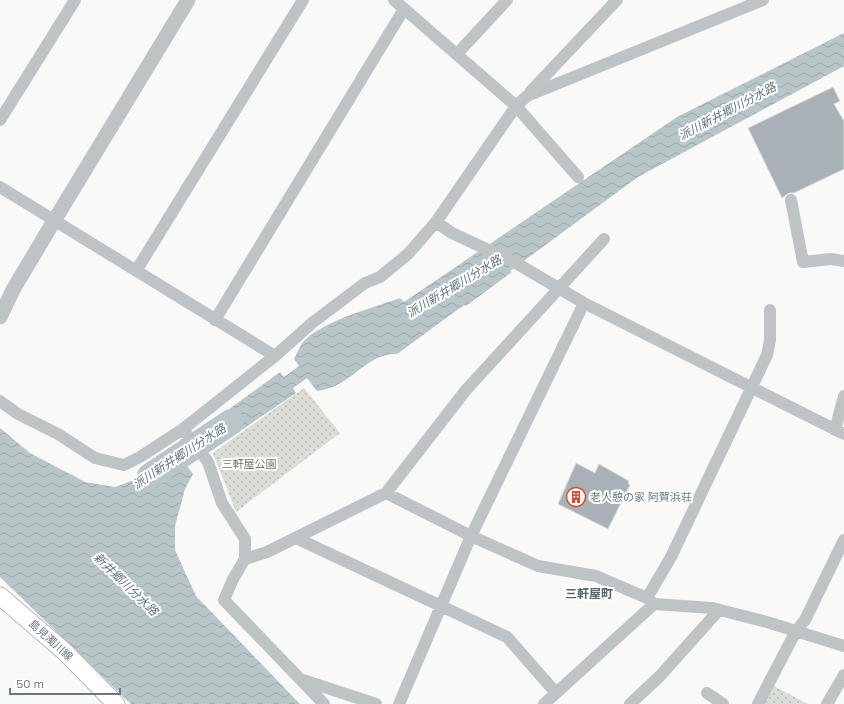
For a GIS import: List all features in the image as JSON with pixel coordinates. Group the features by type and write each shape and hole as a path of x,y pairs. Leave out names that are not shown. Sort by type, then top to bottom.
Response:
{"main road":[{"name":"島見濁川線","path":"0,596 65,652 116,704"}],"street":[{"path":"0,120 75,0"},
{"path":"0,317 14,288 188,0"},
{"path":"136,271 303,0"},
{"path":"394,0 516,106 578,177"},
{"path":"457,54 507,0"},
{"path":"0,402 18,414 58,434 95,458 124,465 140,458 183,429 275,356 312,323 365,283 380,276 408,254 436,222 516,106 617,0"},
{"path":"527,96 740,4 763,0"},
{"path":"215,320 404,9"},
{"path":"0,187 275,356"},
{"path":"791,200 803,262 831,259 844,261"},
{"path":"436,222 452,233 516,263 584,303 839,432 844,396"},
{"path":"245,560 267,552 386,493 466,390 604,239"},
{"path":"399,704 471,536 584,303"},
{"path":"544,704 651,601 750,387 767,355 770,340 770,310"},
{"path":"183,429 208,462 222,503 245,539 245,560 233,579 224,600 324,704"},
{"path":"386,493 471,536 538,566 596,576 651,601 719,610 844,646"},
{"path":"296,538 440,607 507,637 556,693"},
{"path":"758,704 796,631 805,620 844,540"},
{"path":"630,704 660,676 719,610"},
{"path":"827,704 844,675"},
{"path":"302,680 376,704"},
{"path":"706,693 723,704"}],"green space":[{"name":"三軒屋公園","path":"304,388 340,433 236,512 213,453"},
{"path":"774,686 808,704 764,704"}],"water":[{"path":"844,33 844,66 638,177 510,271 512,272 466,306 464,305 397,354 386,355 376,359 340,383 329,388 317,391 307,378 293,388 296,393 209,452 196,433 280,372 284,377 299,366 294,359 303,342 325,326 363,310 400,298 404,302 677,117"},
{"name":"新井郷川分水路","path":"0,428 30,453 85,482 115,487 137,479 176,452 193,474 185,489 175,526 175,550 196,596 300,704 131,704 0,577"}],"building":[{"path":"833,87 840,101 834,104 844,121 844,169 794,193 789,193 782,198 748,128"},
{"name":"老人憩の家 阿賀浜荘","path":"576,463 595,473 599,464 629,481 628,484 630,485 608,529 558,504"}],"waterway":[{"name":"派川新井郷川分水路","path":"150,476 231,422"}],"place":[{"name":"老人憩の家 阿賀浜荘","path":"576,497"}],"district":[{"name":"三軒屋町","path":"589,593"}]}
